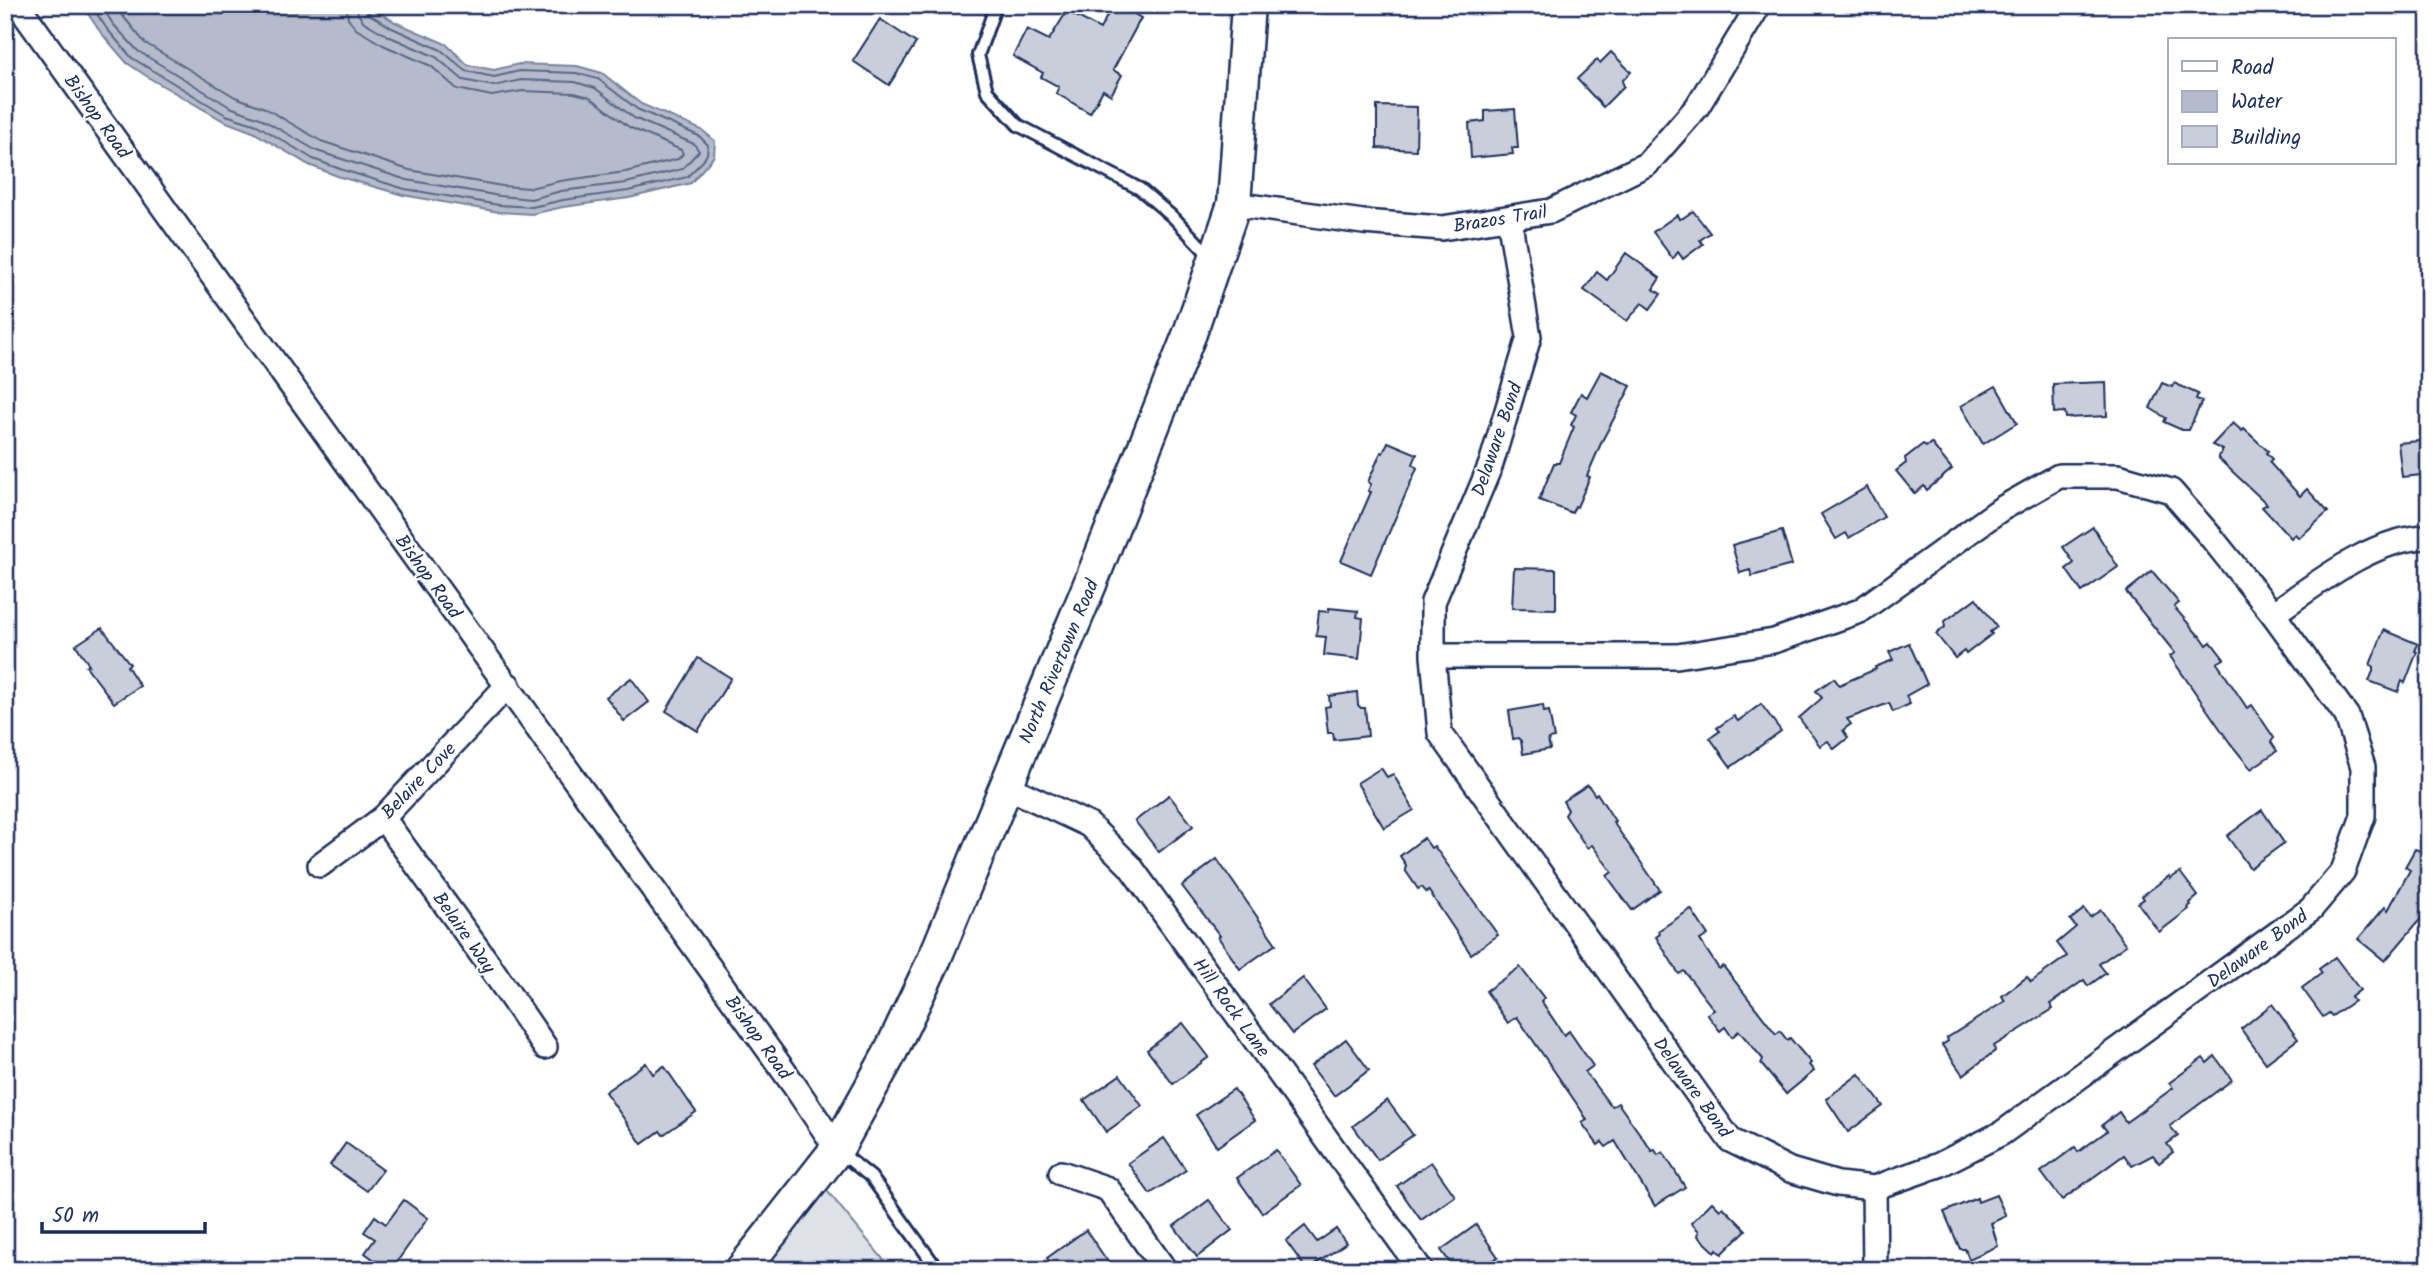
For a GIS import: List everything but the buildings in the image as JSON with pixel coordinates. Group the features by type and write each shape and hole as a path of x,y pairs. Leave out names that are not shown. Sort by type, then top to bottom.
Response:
{"street":[{"name":"Bishop Road","path":"18,5 508,685 837,1149"},
{"name":"North Rivertown Road","path":"743,1270 837,1149 889,1055 917,996 1090,584 1190,332 1234,204 1248,5"},
{"name":"Brazos Trail","path":"1234,204 1363,222 1442,228 1551,211 1647,164 1697,107 1759,5"},
{"name":"Delaware Bond","path":"1433,656 1677,656 1774,641 1860,611 2001,509 2059,475 2118,475 2171,491 2273,614 2347,716 2363,767 2363,816 2343,871 2311,909 2002,1133 1939,1165 1874,1188 1838,1184 1790,1170 1730,1140 1440,733 1433,656 1433,602 1491,464 1530,337 1508,218"},
{"path":"2273,614 2343,565 2410,537 2429,537"},
{"name":"Belaire Cove","path":"320,865 383,818 508,685"},
{"name":"Hill Rock Lane","path":"1006,786 1089,825 1130,866 1421,1270"},
{"name":"Belaire Way","path":"383,818 545,1047"},
{"path":"1061,1173 1108,1189 1165,1270"},
{"path":"1874,1188 1875,1270"}],"lane":[{"path":"996,5 978,55 987,91 1018,125 1140,189 1175,219 1214,260"},
{"path":"837,1149 871,1177 938,1270"}],"shaded area":[{"path":"824,1187 892,1270 749,1270"}],"water":[{"path":"82,5 368,5 395,22 446,44 468,65 494,70 519,64 577,66 602,73 641,104 702,130 715,141 714,156 691,183 629,198 532,214 499,212 403,195 309,165 253,132 224,121 151,79 127,63 101,33"}]}
